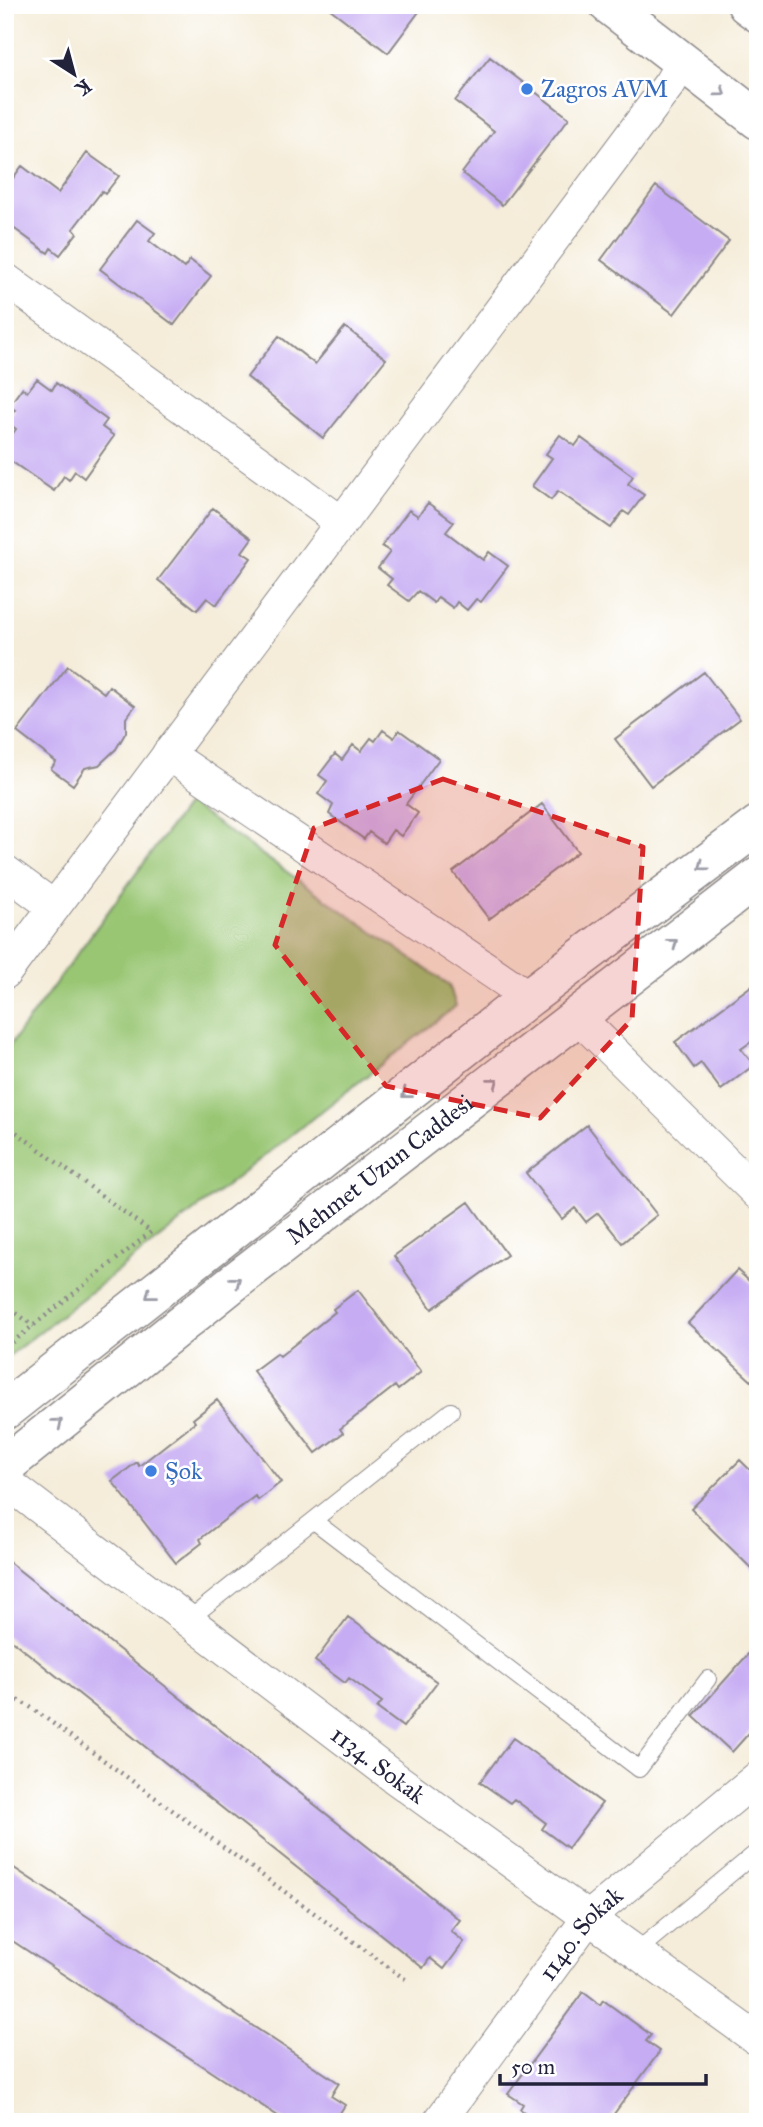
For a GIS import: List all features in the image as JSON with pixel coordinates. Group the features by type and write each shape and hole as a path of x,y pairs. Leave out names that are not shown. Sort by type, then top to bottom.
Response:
{"main road":[{"path":"609,5 758,120"},
{"path":"747,5 758,13"},
{"path":"5,1410 529,997 758,825"},
{"name":"Mehmet Uzun Caddesi","path":"5,1466 229,1286 758,877"}],"street":[{"path":"5,973 670,83 682,62"},
{"path":"5,279 341,522"},
{"path":"168,754 529,997"},
{"path":"5,872 54,907"},
{"path":"578,1017 758,1194"},
{"name":"1134. Sokak","path":"5,1480 395,1778 758,2040"},
{"name":"1140. Sokak","path":"439,2122 589,1917 758,1777"}],"lane":[{"path":"188,1620 451,1411"},
{"path":"314,1521 639,1769 708,1679"},
{"path":"636,1951 758,1851"}],"path":[{"path":"5,1124 151,1232 5,1348"},
{"path":"5,1305 34,1326"},
{"path":"5,1694 29,1706 409,1982"}],"highlighted area":[{"path":"443,779 643,847 632,1019 540,1118 386,1086 275,945 314,828"}],"green space":[{"path":"188,803 449,985 456,1006 5,1359 5,1052"}],"building":[{"path":"325,5 424,5 388,53"},
{"path":"490,57 569,118 502,205 462,173 494,131 455,101"},
{"path":"87,153 119,176 105,194 102,191 73,229 77,233 60,255 51,248 48,253 5,222 5,189 22,166 58,193"},
{"path":"656,186 729,241 674,314 601,260"},
{"path":"137,220 155,233 149,241 184,268 190,260 211,276 174,325 100,269"},
{"path":"345,327 386,359 323,438 247,377 279,336 315,364"},
{"path":"37,379 52,390 56,383 107,420 102,427 114,436 84,478 75,471 69,480 64,476 54,491 5,457 5,445 16,429 6,421 15,410 9,406 22,388 27,392"},
{"path":"560,435 575,446 581,438 633,476 628,484 644,495 629,515 623,511 611,528 558,491 551,500 532,486 552,458 546,454"},
{"path":"428,503 454,522 446,532 483,560 489,552 508,566 481,602 476,599 467,610 457,602 453,608 438,597 434,603 418,591 409,601 387,585 392,579 378,568 390,552 382,546 409,510 418,516"},
{"path":"213,508 252,538 242,552 251,558 216,605 207,598 197,610 158,580"},
{"path":"68,666 104,693 109,686 135,706 126,718 126,732 116,749 99,765 85,768 73,785 51,769 56,762 17,732"},
{"path":"704,672 740,719 651,786 615,739"},
{"path":"383,730 394,738 399,730 439,759 406,804 418,813 401,836 393,830 384,843 369,832 364,839 329,814 333,805 318,794 327,781 319,775 335,754 342,760 353,745 361,751 371,738 375,741"},
{"path":"542,804 578,852 489,919 453,872"},
{"path":"758,981 758,1037 741,1049 754,1065 721,1090 701,1063 694,1068 675,1042"},
{"path":"587,1125 657,1215 622,1243 598,1213 586,1222 575,1208 562,1219 526,1173"},
{"path":"469,1202 507,1255 432,1309 394,1256"},
{"path":"737,1270 758,1289 758,1387 688,1323"},
{"path":"358,1290 421,1372 398,1390 395,1386 340,1429 343,1433 316,1453 253,1371 277,1353 280,1356"},
{"path":"217,1400 281,1482 258,1500 255,1496 200,1539 202,1543 176,1563 112,1481 137,1462 139,1466 195,1422 193,1419"},
{"path":"740,1460 758,1478 758,1575 691,1509"},
{"path":"5,1559 460,1920 451,1931 464,1942 444,1969 430,1958 423,1968 5,1635"},
{"path":"348,1617 437,1682 403,1727 377,1708 382,1702 349,1678 345,1683 315,1661"},
{"path":"758,1643 758,1723 732,1752 693,1716"},
{"path":"513,1738 602,1803 568,1848 542,1829 546,1823 514,1799 510,1803 480,1782"},
{"path":"5,1862 339,2083 331,2096 345,2105 334,2122 287,2122 5,1936"},
{"path":"583,1992 600,2005 603,2000 651,2035 646,2041 660,2051 608,2122 537,2122 520,2109 523,2104 508,2094"}],"place":[{"name":"Zagros AVM","path":"527,89"},
{"name":"Şok","path":"151,1471"}]}
